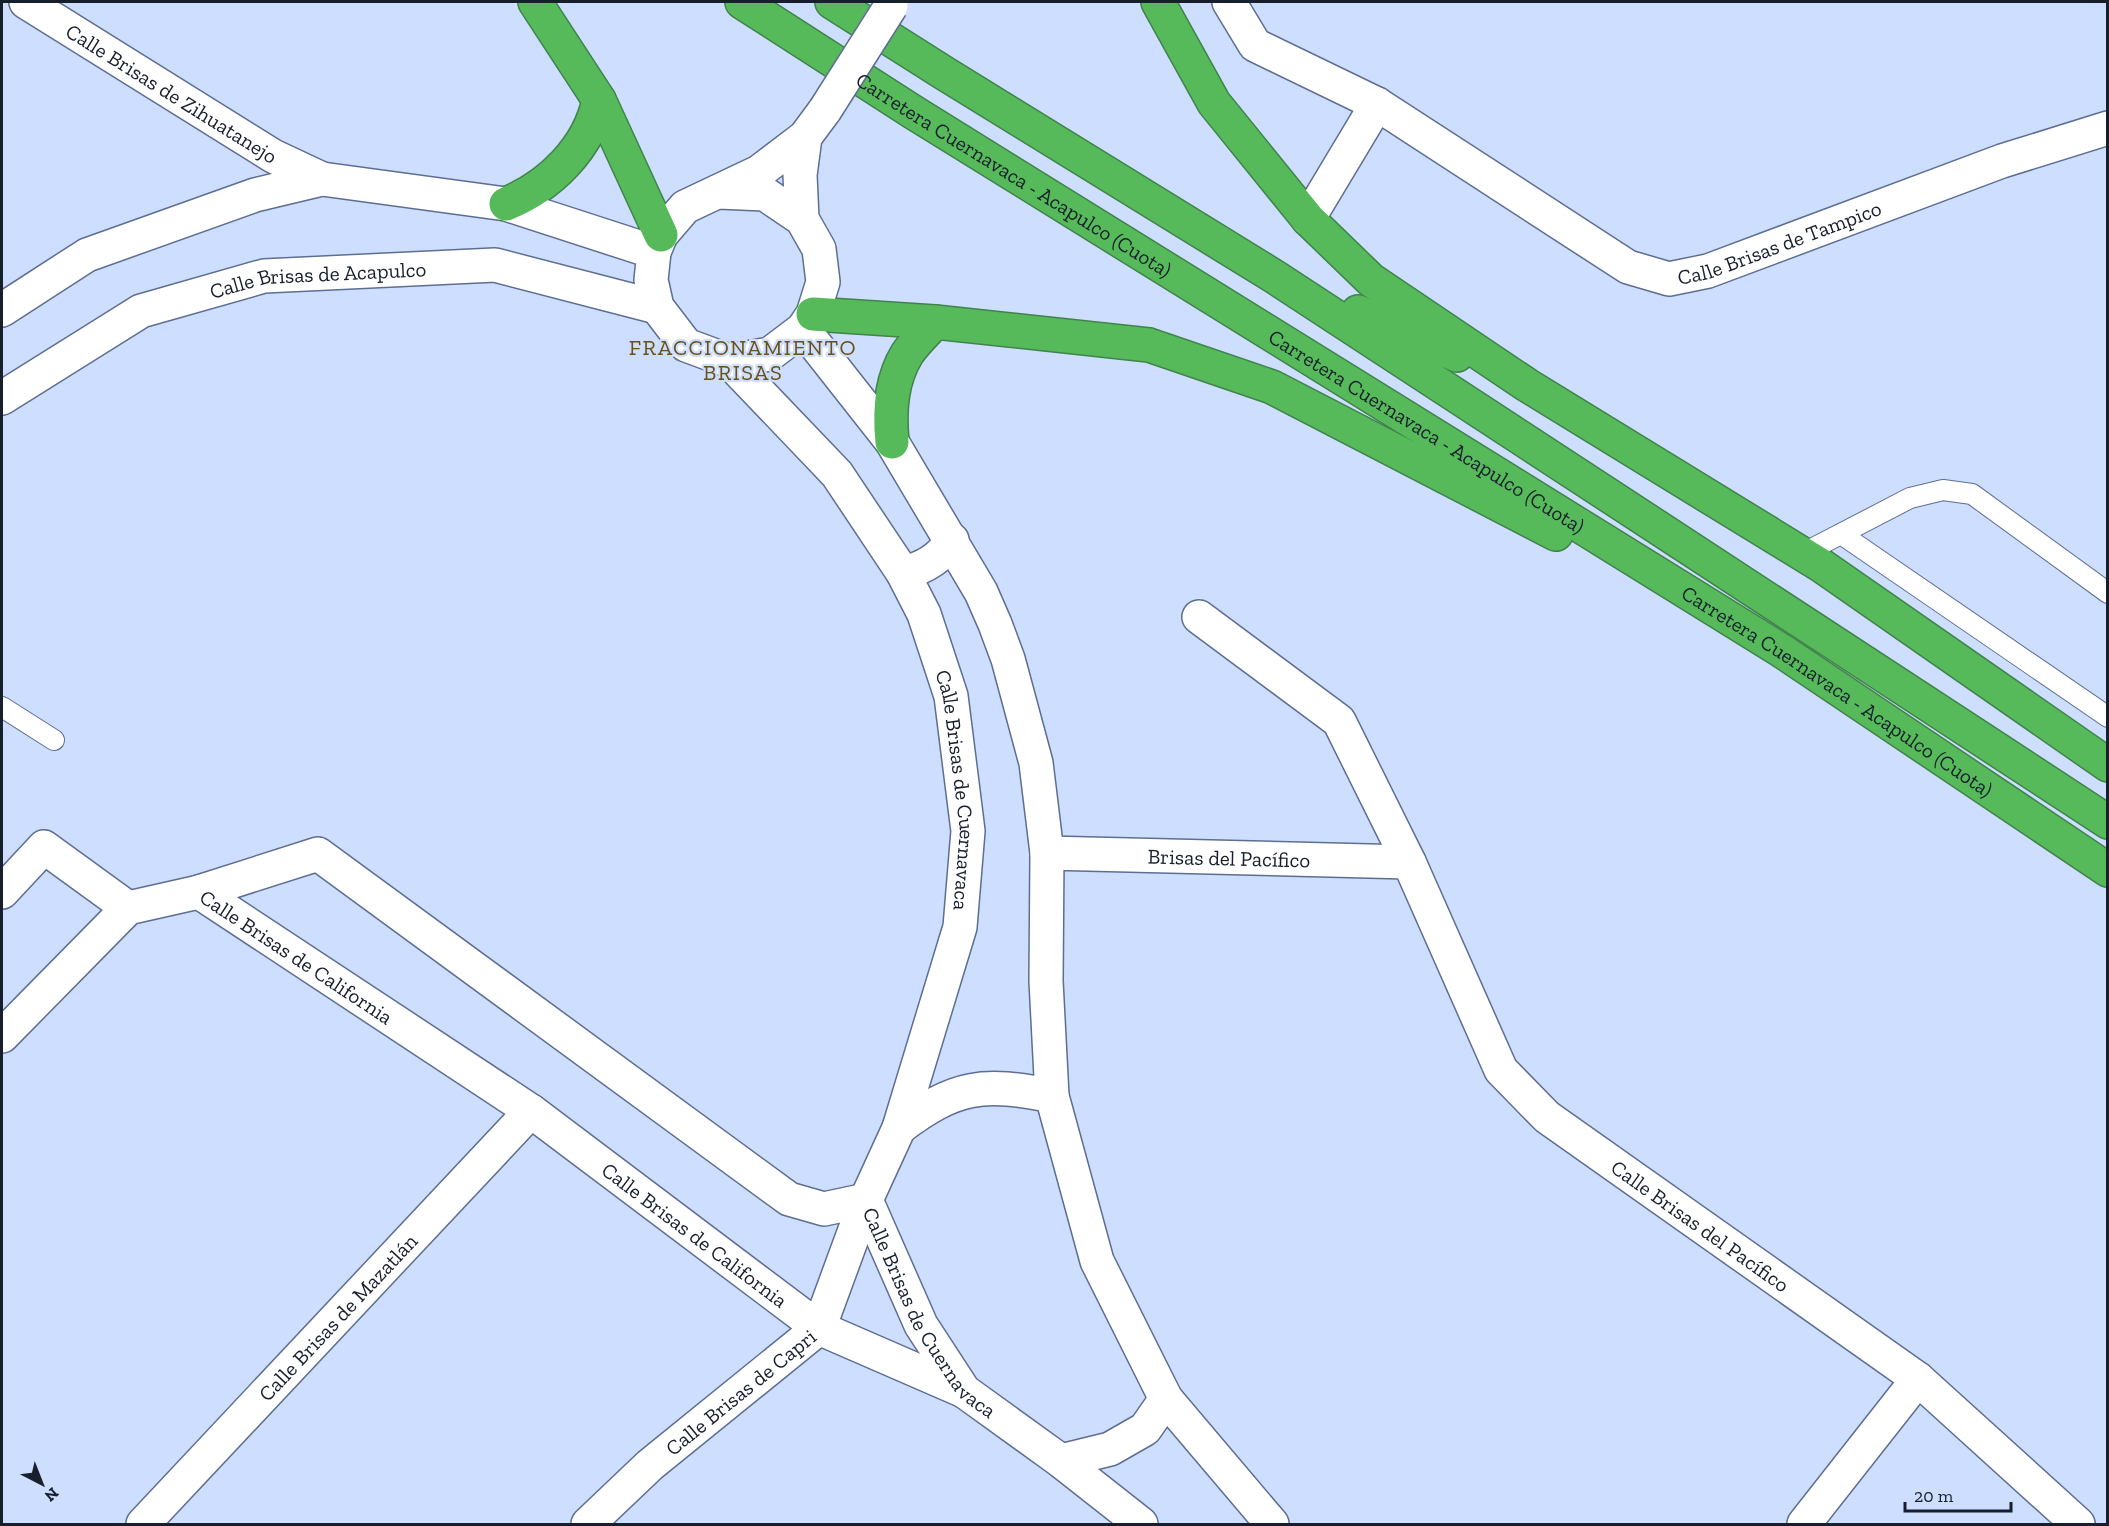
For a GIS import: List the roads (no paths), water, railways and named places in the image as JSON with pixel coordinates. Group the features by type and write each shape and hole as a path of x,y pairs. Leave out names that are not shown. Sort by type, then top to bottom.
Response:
{"highway":[{"path":"535,2 599,100 658,243"},
{"name":"Carretera Cuernavaca - Acapulco (Cuota)","path":"742,2 913,112 1782,651 2108,870"},
{"name":"Carretera Cuernavaca - Acapulco (Cuota)","path":"832,2 944,74 1275,277 2108,822"},
{"path":"1158,2 1214,103 1308,219 1371,280 1527,385 1802,554 2108,765"},
{"path":"506,204 525,196 561,168 587,132 599,100"},
{"path":"1275,277 1527,385"},
{"path":"808,322 935,322 1149,345 1272,387 1782,651"},
{"path":"892,442 890,413 895,387 906,355 935,322"}],"street":[{"name":"Calle Brisas de Zihuatanejo","path":"26,2 273,156 322,179"},
{"name":"Calle Brisas de Tampico","path":"1229,2 1255,45 1377,104 1628,267 1669,279 1708,271 2002,161 2108,128"},
{"path":"719,192 765,194 802,219 819,249 823,282 808,322 770,354 729,361 686,345 657,307 651,280 658,243 685,207 759,172 805,137 893,4"},
{"path":"1308,219 1377,104"},
{"path":"802,219 800,175 805,137"},
{"path":"2,310 87,255 255,195 322,179 506,204 658,243"},
{"name":"Calle Brisas de Acapulco","path":"2,398 141,311 264,276 495,265 657,307"},
{"path":"808,322 892,442 952,540 981,592 1008,659 1035,762 1047,853 1047,981 1052,1096 1097,1261 1166,1399 1272,1524"},
{"name":"Calle Brisas de Cuernavaca","path":"729,361 837,474 903,573 924,614 951,696 968,831 960,927 899,1128 866,1200 921,1325 964,1391 1061,1461 1141,1524"},
{"path":"903,573 920,569 935,560 952,540"},
{"name":"Calle Brisas del Pacífico","path":"1199,617 1339,721 1409,862 1501,1070 1547,1117 1918,1379 2078,1524"},
{"path":"2,892 44,847 129,908"},
{"name":"Brisas del Pacífico","path":"1047,853 1409,862"},
{"name":"Calle Brisas de California","path":"199,892 318,854 789,1199 824,1209 866,1200"},
{"path":"2,1036 129,908 199,892"},
{"name":"Calle Brisas de California","path":"199,892 531,1111 819,1328 964,1391"},
{"path":"899,1128 932,1104 970,1090 1010,1088 1052,1096"},
{"name":"Calle Brisas de Mazatlán","path":"143,1524 531,1111"},
{"name":"Calle Brisas de Capri","path":"588,1524 650,1465 819,1328 866,1200"},
{"path":"1804,1524 1918,1379"},
{"path":"1061,1461 1110,1449 1145,1429 1166,1399"}],"lane":[{"path":"1802,554 1910,498 1943,490 1971,494 2108,593"},
{"path":"1841,534 2108,717"},
{"path":"2,707 54,740"}],"district":[{"name":"FRACCIONAMIENTO BRISAS","path":"743,360"}]}
